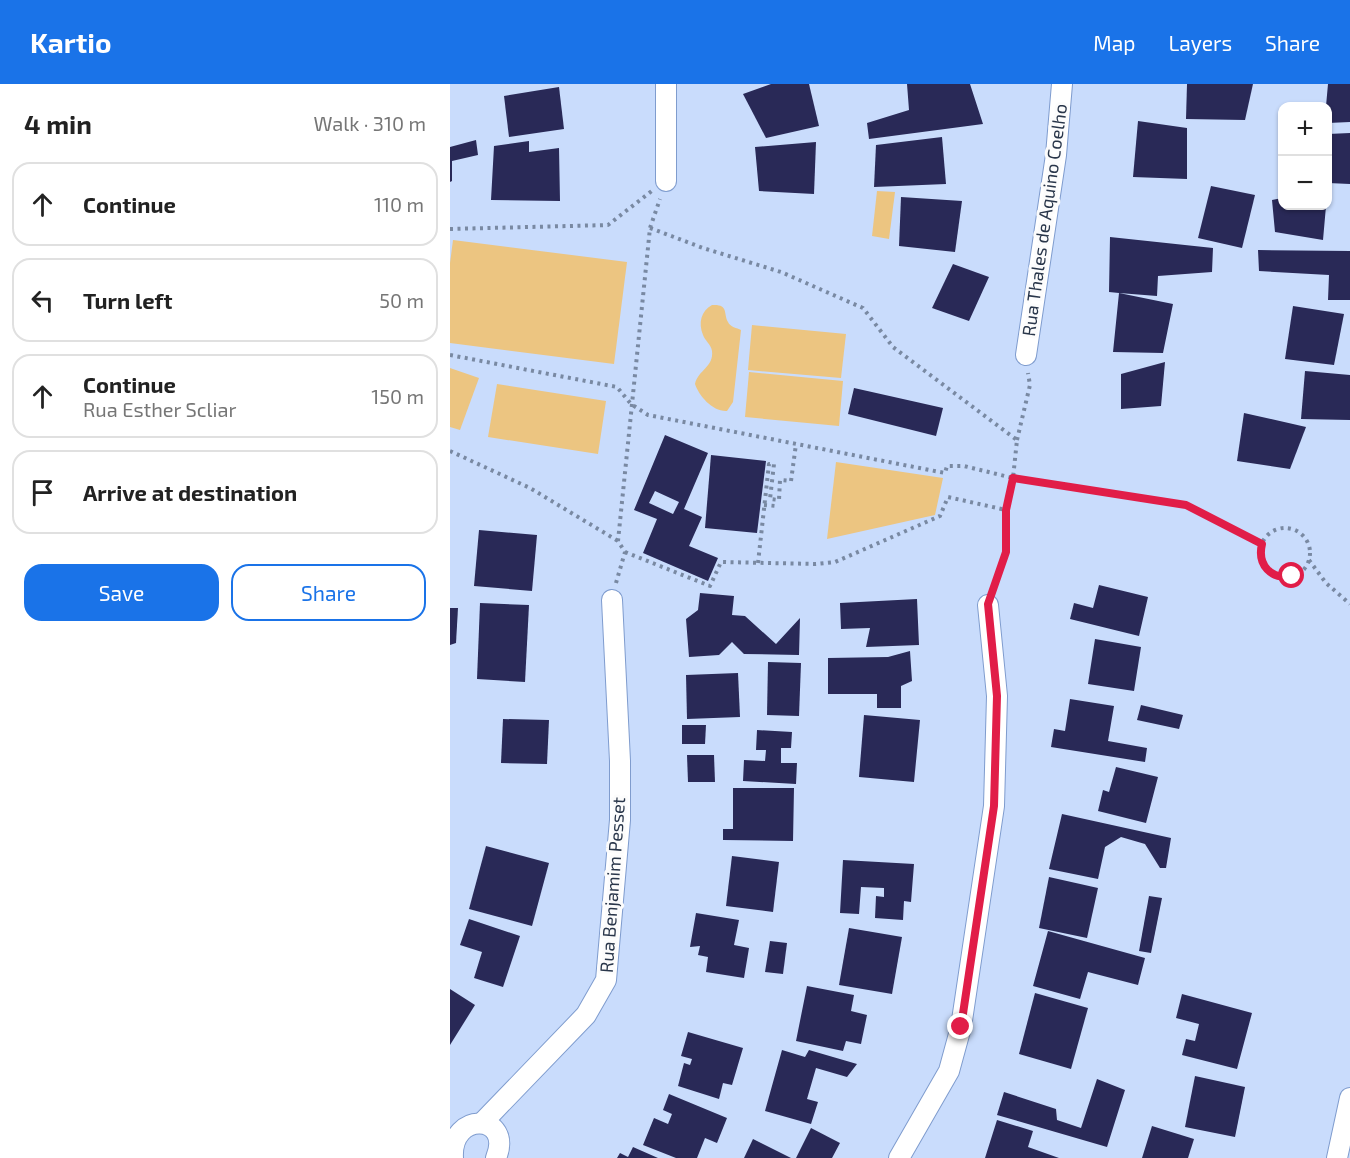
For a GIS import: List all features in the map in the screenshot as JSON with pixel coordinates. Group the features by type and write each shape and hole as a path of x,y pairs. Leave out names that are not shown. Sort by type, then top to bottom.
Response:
{"street":[{"path":"666,84 666,181"},
{"name":"Rua Thales de Aquino Coelho","path":"1026,355 1056,155 1062,84"},
{"name":"Rua Benjamim Pesset","path":"482,1123 586,1015 606,980 620,820 620,761 612,600"},
{"path":"899,1158 949,1071 961,1027 994,806 997,696 988,604"},
{"path":"1337,1158 1350,1098"},
{"path":"453,1158 450,1149 451,1141 459,1128 474,1122 489,1127 498,1139 497,1157"}],"path":[{"path":"618,541 650,228 666,181"},
{"path":"450,229 608,225 666,181"},
{"path":"650,228 703,248 781,272 863,308 892,347 1017,440"},
{"path":"450,355 617,387 631,404 648,415 945,473 947,466 964,466 1013,478 1186,505 1262,544"},
{"path":"988,604 1006,552 1006,510 1013,478 1017,440 1030,385 1026,355"},
{"path":"758,563 769,464 774,464 770,499 778,500 780,480 791,481 796,444"},
{"path":"450,452 530,488 618,541 625,552 710,586 721,562 816,564 835,562 940,516 948,497 1006,510"},
{"path":"764,505 776,506"},
{"path":"1309,560 1299,573 1285,578 1277,576 1264,567 1261,560 1262,544 1273,531 1281,528 1289,528 1304,536 1308,543 1309,560 1326,583 1350,604"},
{"path":"612,600 625,552"}],"shaded area":[{"path":"877,191 895,192 889,239 872,236"},
{"path":"453,240 627,262 614,364 450,343 450,263"},
{"path":"712,305 721,306 729,324 741,330 733,402 727,411 717,409 707,402 695,384 699,375 711,361 711,349 704,337 701,322 703,314"},
{"path":"752,325 846,334 841,378 748,370"},
{"path":"450,368 479,378 460,430 450,427"},
{"path":"749,372 843,381 839,426 745,417"},
{"path":"497,384 606,401 598,454 488,437"},
{"path":"836,462 943,478 935,515 827,539"}],"building":[{"path":"771,84 809,84 819,126 766,138 743,94"},
{"path":"907,84 970,84 983,124 869,139 867,123 909,110"},
{"path":"1187,84 1253,84 1245,120 1186,119"},
{"path":"1328,84 1350,84 1350,122 1332,123 1332,102 1326,102"},
{"path":"559,87 564,129 509,137 504,96"},
{"path":"1138,121 1187,128 1187,179 1133,177"},
{"path":"1350,133 1350,184 1332,183 1332,134"},
{"path":"942,137 946,184 874,187 876,145"},
{"path":"476,140 478,155 452,161 452,181 450,182 450,147"},
{"path":"529,141 529,152 559,148 560,201 491,200 494,146"},
{"path":"816,142 814,194 759,191 755,147"},
{"path":"1211,186 1255,195 1242,248 1198,238"},
{"path":"901,197 962,201 955,252 899,246"},
{"path":"1278,199 1278,210 1326,210 1323,240 1275,232 1272,200"},
{"path":"1110,237 1213,248 1212,272 1158,276 1157,296 1109,292"},
{"path":"1258,250 1350,251 1350,300 1328,300 1329,275 1259,271"},
{"path":"953,264 989,277 969,321 932,308"},
{"path":"1119,293 1173,304 1163,353 1113,352"},
{"path":"1293,306 1344,314 1334,365 1285,359"},
{"path":"1165,362 1161,406 1121,409 1121,374"},
{"path":"1305,371 1350,375 1350,420 1301,419"},
{"path":"854,388 943,408 936,436 848,414"},
{"path":"1244,413 1306,427 1290,469 1237,461"},
{"path":"665,435 708,453 684,509 702,517 689,546 718,558 708,581 643,553 657,519 634,510","holes":["655,491 679,502 673,514 649,503"]},
{"path":"711,455 766,461 757,533 705,528"},
{"path":"479,530 537,535 532,591 474,586"},
{"path":"1099,585 1148,597 1139,636 1070,619 1074,603 1093,608"},
{"path":"700,593 734,596 732,615 745,616 776,644 800,618 799,655 744,654 732,642 719,655 689,657 686,619 698,610"},
{"path":"917,599 919,645 866,647 870,628 841,629 840,603"},
{"path":"480,603 529,605 525,682 477,679"},
{"path":"450,608 458,608 456,643 450,645"},
{"path":"1095,639 1141,647 1134,691 1088,684"},
{"path":"910,651 912,681 901,686 901,708 877,708 877,694 828,694 828,658 888,657"},
{"path":"768,662 801,663 799,716 767,715"},
{"path":"738,673 740,717 687,719 686,675"},
{"path":"1070,699 1114,706 1108,741 1147,748 1145,762 1051,747 1054,729 1065,731"},
{"path":"1141,705 1183,715 1179,729 1137,720"},
{"path":"864,715 920,720 914,782 859,777"},
{"path":"503,719 549,720 547,764 501,763"},
{"path":"682,725 706,725 705,744 682,744"},
{"path":"757,730 792,732 791,748 781,748 781,763 797,763 796,784 743,781 744,760 765,761 766,750 756,750"},
{"path":"687,755 714,755 715,782 688,782"},
{"path":"1116,767 1158,777 1146,823 1098,811 1103,790 1109,792"},
{"path":"733,788 794,788 793,841 723,840 723,829 733,829"},
{"path":"1062,814 1171,838 1166,868 1160,868 1145,844 1121,837 1105,847 1098,879 1049,869"},
{"path":"486,846 549,863 532,926 469,909"},
{"path":"732,856 779,862 773,912 726,906"},
{"path":"843,860 914,864 911,902 904,901 903,920 875,918 876,896 884,897 884,888 861,887 859,914 840,913"},
{"path":"1049,877 1098,888 1087,938 1039,928"},
{"path":"1149,896 1162,898 1151,953 1139,951"},
{"path":"696,913 739,920 734,945 749,948 744,978 706,972 708,957 698,955 700,946 690,947"},
{"path":"469,919 520,936 503,987 474,978 482,952 460,945"},
{"path":"849,928 902,937 892,994 839,985"},
{"path":"1048,931 1145,958 1138,985 1088,972 1080,999 1033,986"},
{"path":"770,941 787,943 783,974 765,972"},
{"path":"807,986 854,995 851,1011 867,1015 861,1044 846,1041 843,1051 796,1041"},
{"path":"450,989 475,1005 450,1045"},
{"path":"1035,993 1088,1008 1071,1069 1019,1054"},
{"path":"1182,994 1252,1013 1237,1069 1182,1055 1186,1039 1195,1041 1199,1024 1176,1018"},
{"path":"688,1032 743,1048 732,1085 723,1083 719,1099 678,1086 684,1063 690,1065 692,1059 681,1056"},
{"path":"782,1050 805,1057 809,1050 857,1064 847,1077 816,1068 807,1099 818,1102 811,1124 765,1111"},
{"path":"1195,1076 1245,1087 1235,1137 1185,1127"},
{"path":"1097,1079 1125,1090 1107,1147 997,1115 1004,1092 1056,1109 1057,1120 1081,1128"},
{"path":"669,1094 727,1118 717,1143 705,1138 697,1158 676,1158 643,1145 654,1118 668,1124 672,1114 663,1110"},
{"path":"997,1120 1033,1131 1028,1147 1059,1158 985,1158"},
{"path":"1152,1126 1194,1139 1188,1158 1142,1158"},
{"path":"811,1128 840,1143 832,1158 796,1158"},
{"path":"753,1139 791,1158 744,1158"},
{"path":"633,1147 658,1158 617,1158 620,1153 628,1157"}],"route":[{"path":"961,1027 994,806 997,696 988,604 1006,552 1006,510 1013,478 1186,505 1262,544 1260,552 1264,567 1277,576 1285,578 1292,576"}]}
